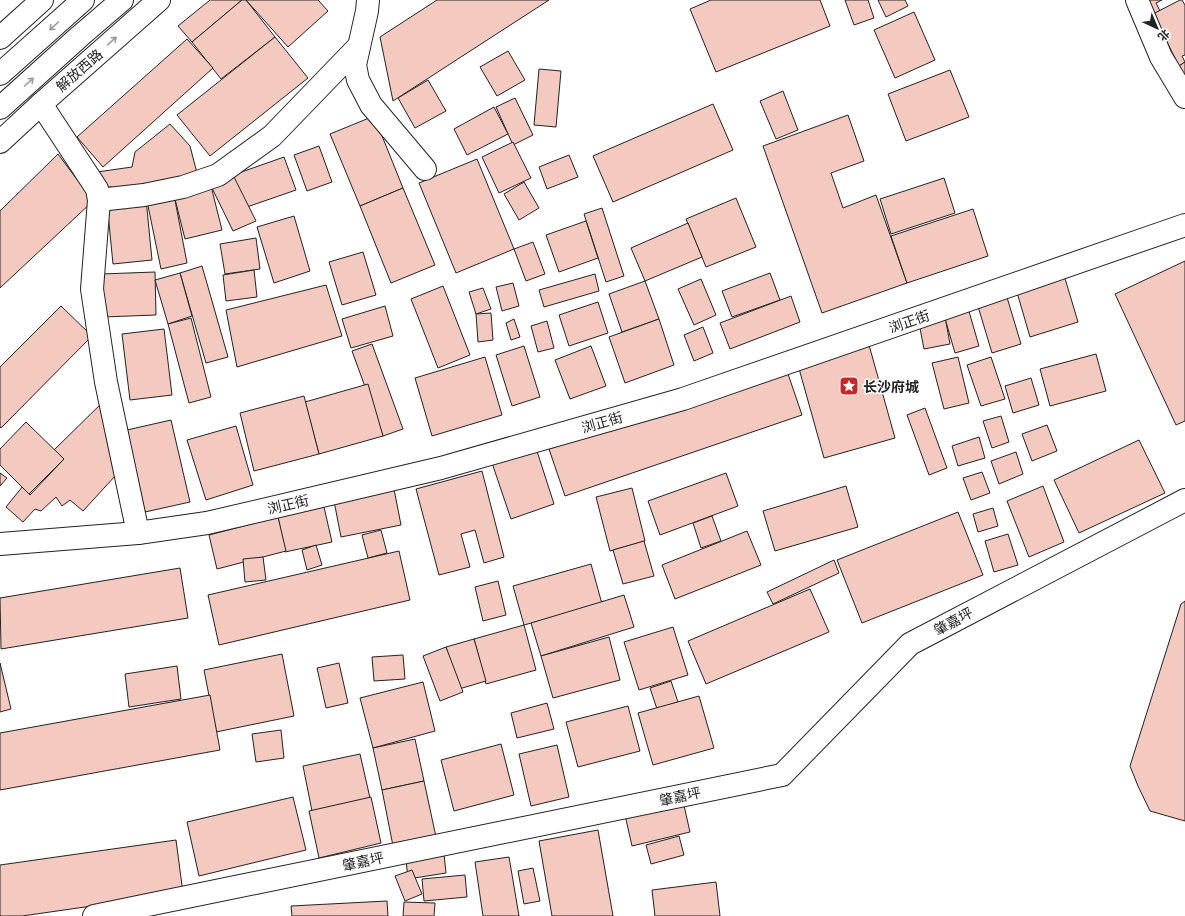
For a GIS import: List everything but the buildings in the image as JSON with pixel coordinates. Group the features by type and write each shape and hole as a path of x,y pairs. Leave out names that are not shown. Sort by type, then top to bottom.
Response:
{"street":[{"path":"0,38 42,0"},
{"path":"0,74 83,0"},
{"name":"解放西路","path":"0,108 122,0"},
{"name":"解放西路","path":"0,142 159,0"},
{"path":"368,0 355,65 358,80 371,105 425,170"},
{"path":"1137,0 1161,57 1185,97"},
{"path":"99,200 144,195 183,187 218,175 272,136 359,46"},
{"path":"41,104 96,189 99,200 92,289 106,382 138,533"},
{"name":"浏正街","path":"0,544 138,533 207,523 442,468 683,399 1185,225"},
{"name":"肇嘉坪","path":"94,916 782,775 910,644 1185,500"}],"place":[{"name":"长沙府城","path":"849,386"}]}
